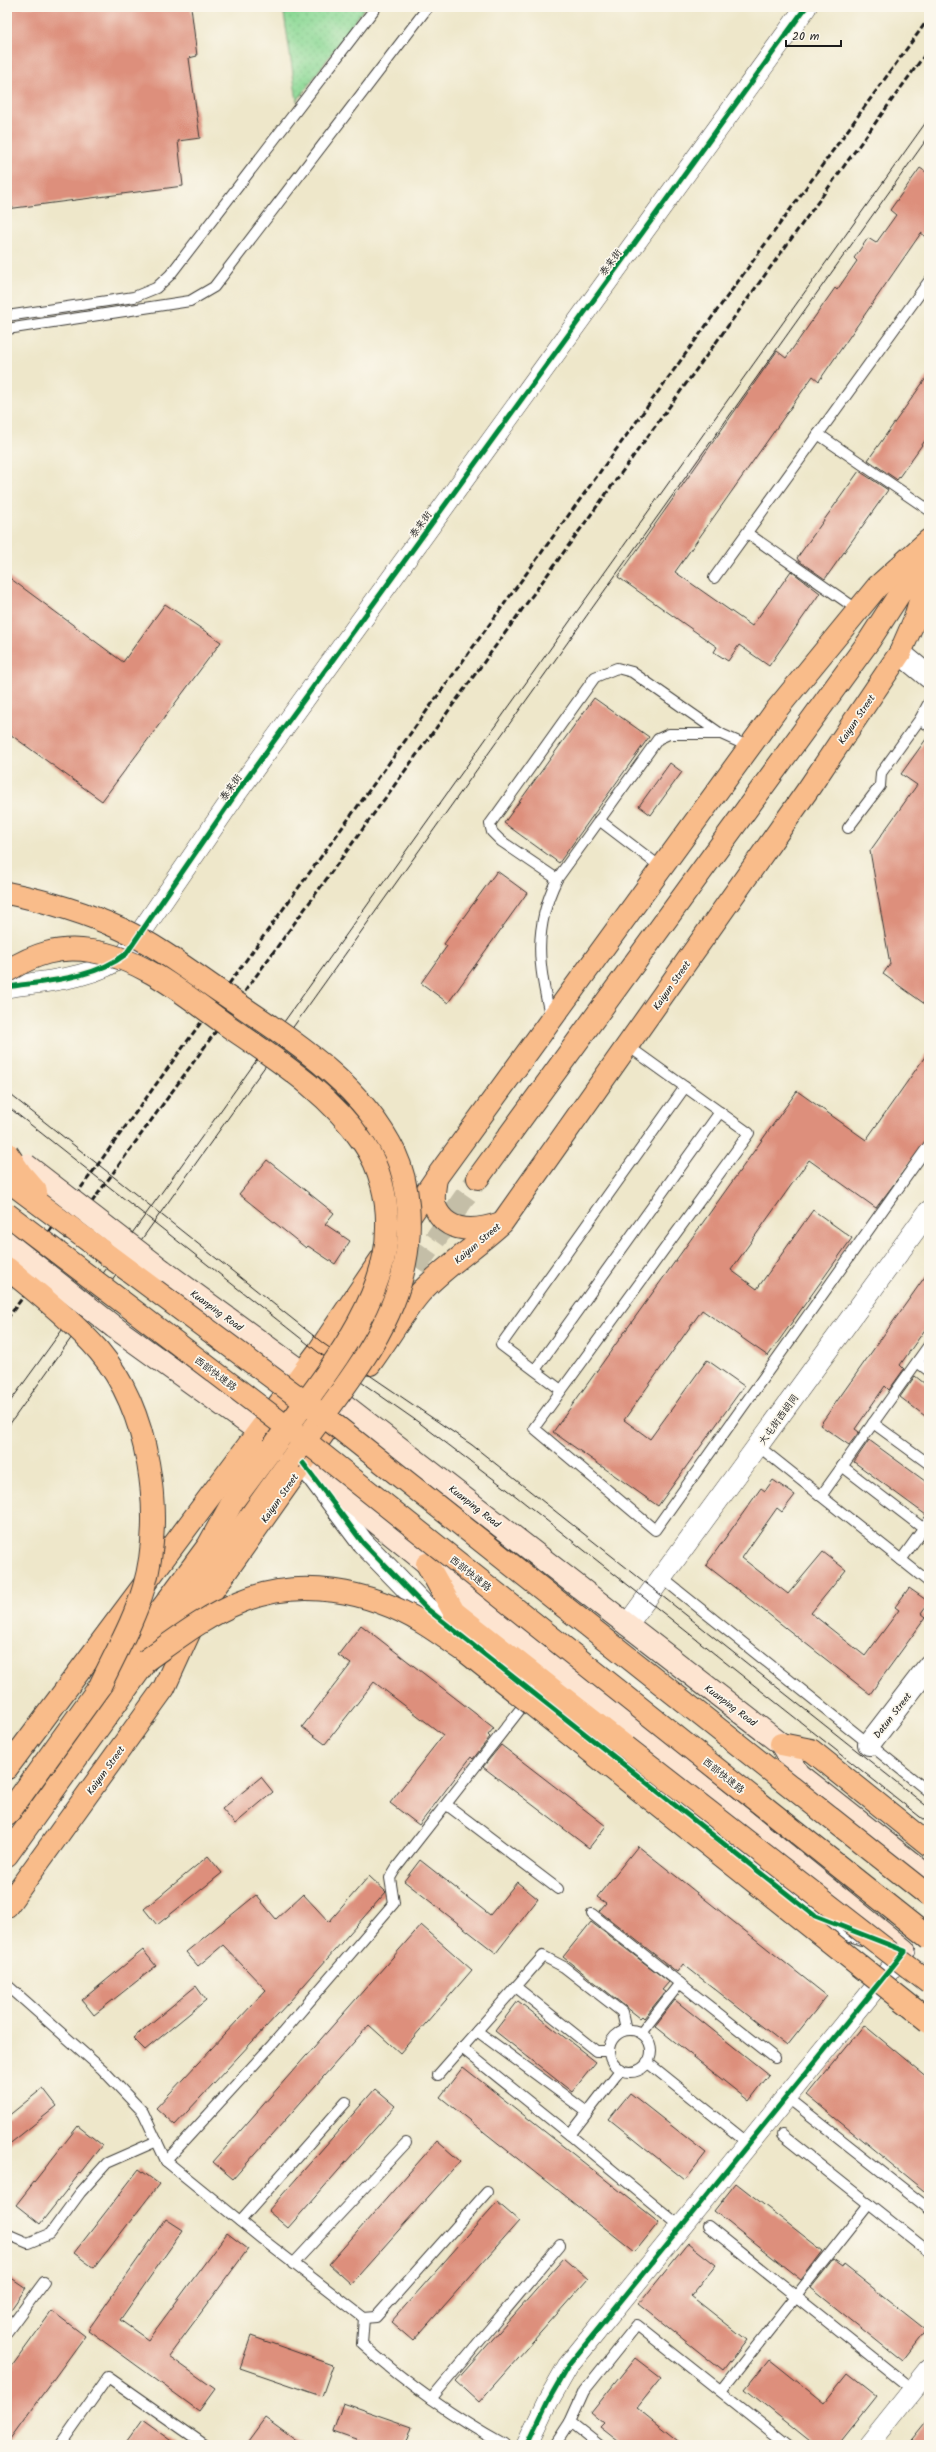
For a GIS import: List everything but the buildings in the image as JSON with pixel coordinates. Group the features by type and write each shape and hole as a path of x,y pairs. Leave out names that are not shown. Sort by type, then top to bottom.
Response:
{"main road":[{"path":"7,1768 303,1372 436,1178 750,747 877,587 929,540"},
{"path":"478,1178 869,640 929,548"},
{"name":"Kaiyun Street","path":"7,1906 164,1688 201,1607 303,1463 420,1293 439,1274 478,1244 502,1223 807,791 900,653 914,621 929,570"},
{"path":"7,893 68,908 147,942 309,1054 343,1084 372,1116 395,1154 405,1186 408,1224 406,1262 391,1310 374,1344 7,1855"},
{"path":"7,971 39,953 56,949 72,949 111,955 146,969 163,980 304,1080 329,1102 365,1145 378,1174 385,1206 387,1228 382,1264 369,1301 355,1327 233,1501 208,1546 123,1661 100,1686 7,1816"},
{"name":"Kuanping Road","path":"7,1149 162,1270 303,1372 781,1744 799,1774 929,1877"},
{"path":"7,1153 21,1174 75,1232"},
{"path":"436,1178 434,1196 436,1206 444,1219 458,1228 471,1230 502,1223"},
{"path":"7,1180 325,1417 929,1896"},
{"name":"西部快速路","path":"7,1214 321,1454 929,1938"},
{"path":"7,1243 114,1327 303,1463 929,1970"},
{"path":"7,1268 50,1304 99,1352 121,1386 131,1408 148,1464 152,1526 150,1555 144,1586 129,1626 100,1686"},
{"path":"427,1564 454,1612 929,1983"},
{"path":"145,1661 208,1618 240,1602 294,1588 322,1589 353,1594 408,1615 422,1622 466,1652 929,2021"},
{"path":"7,1827 55,1758 121,1672"},
{"path":"781,1744 811,1750 929,1845"}],"street":[{"name":"泰来街","path":"7,988 82,974 116,961 126,954 237,792 806,7"},
{"path":"900,653 929,677"},
{"name":"大屯街西胡同","path":"627,1625 929,1211"},
{"path":"303,1463 363,1543 426,1608 815,1916 905,1951 568,2366 548,2401 527,2445"},
{"name":"Datun Street","path":"869,1744 929,1666"},
{"path":"869,2445 929,2370"}],"lane":[{"path":"7,316 134,297 156,288 170,275 376,7"},
{"path":"7,329 176,304 190,301 214,287 428,7"},
{"path":"714,578 929,281"},
{"path":"818,434 929,510"},
{"path":"747,533 858,610"},
{"path":"557,879 501,841 492,832 490,824 595,677 617,668 632,672 721,734 750,747"},
{"path":"848,828 880,786 881,773 920,719 929,702"},
{"path":"920,719 929,726"},
{"path":"552,1019 542,981 539,952 546,900 557,879 658,739 669,734 721,734"},
{"path":"599,820 662,868"},
{"path":"628,1046 749,1133 534,1428 655,1530 929,1145"},
{"path":"561,1390 501,1345 686,1087"},
{"path":"535,1370 720,1112"},
{"path":"821,1496 929,1345"},
{"path":"917,1362 929,1371"},
{"path":"873,1423 929,1464"},
{"path":"758,1446 929,1582"},
{"path":"842,1466 926,1525 901,1560"},
{"path":"662,1578 929,1792"},
{"path":"166,2161 272,2045 394,1903 390,1878 533,1692"},
{"path":"447,1805 558,1889"},
{"path":"592,1914 775,2058"},
{"path":"438,2075 543,1956 564,1967 622,2012 626,2030"},
{"path":"641,2033 680,1983"},
{"path":"7,1985 102,2070 143,2112 166,2161 293,2264 364,2318 376,2317 487,2192"},
{"path":"516,1987 596,2052 609,2051"},
{"path":"626,2030 641,2033 646,2037 651,2050 647,2062 635,2071 621,2069 611,2058 609,2051 614,2037 626,2030"},
{"path":"477,2031 587,2112"},
{"path":"462,2048 681,2227"},
{"path":"647,2062 749,2144"},
{"path":"570,2135 621,2069"},
{"path":"787,2098 929,2209"},
{"path":"240,2221 346,2102"},
{"path":"782,2135 929,2252"},
{"path":"7,2234 28,2243 50,2234 80,2193 107,2162 156,2141"},
{"path":"293,2264 406,2143"},
{"path":"721,2391 869,2204"},
{"path":"708,2226 913,2390"},
{"path":"431,2399 560,2245"},
{"path":"7,2332 44,2282"},
{"path":"364,2318 362,2344 402,2379 476,2429 504,2445"},
{"path":"555,2445 570,2422 584,2391 637,2326 788,2445"},
{"path":"60,2445 108,2377 205,2445"},
{"path":"570,2422 599,2445"}],"green space":[{"path":"283,7 365,7 297,101"}],"tunnel":[{"path":"397,1294 478,1178"},
{"path":"323,1396 370,1331"}],"tram line":[{"path":"7,1406 209,1127 929,118"},
{"path":"7,1428 929,136"},
{"path":"7,1092 324,1344 472,1445 929,1808"},
{"path":"7,1106 318,1352 421,1424 512,1493 929,1824"}],"railway":[{"path":"7,1290 929,18"},
{"path":"7,1319 929,49"}],"cycle path":[{"path":"7,987 53,981 85,974 99,969 126,954 237,792 806,7"},
{"path":"303,1463 363,1543 426,1608 815,1916 905,1951 568,2366 548,2401 527,2445"}]}
